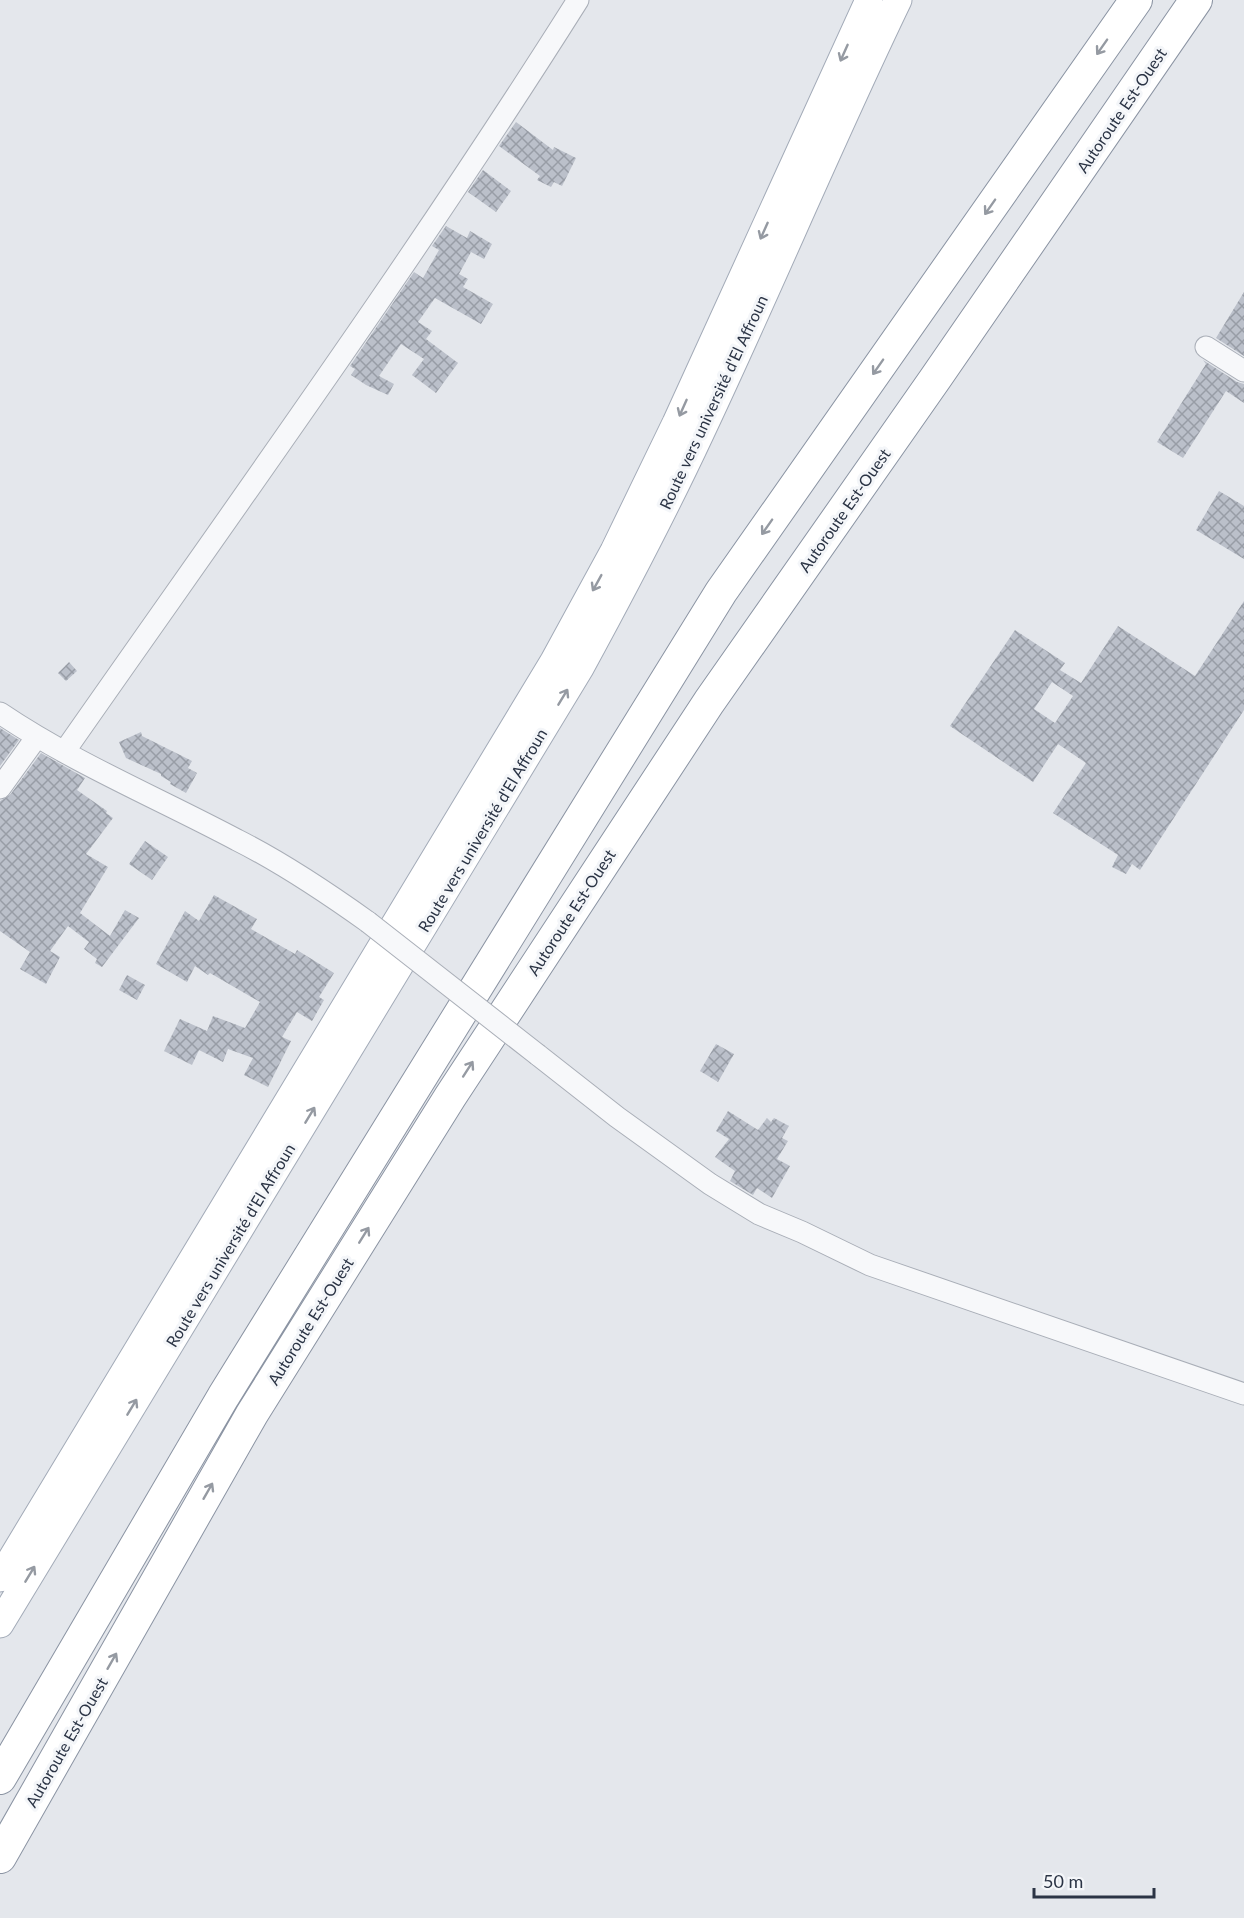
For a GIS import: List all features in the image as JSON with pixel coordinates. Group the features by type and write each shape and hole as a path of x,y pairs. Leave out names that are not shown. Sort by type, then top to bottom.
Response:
{"highway":[{"name":"Autoroute Est-Ouest","path":"0,1778 223,1397 721,592 1136,0"},
{"name":"Autoroute Est-Ouest","path":"0,1857 252,1414 450,1097 709,702 929,389 1196,0"}],"main road":[{"name":"Route vers université d'El Affroun","path":"0,1578 560,651 614,551 676,423 869,0"},
{"name":"Route vers université d'El Affroun","path":"0,1624 580,668 636,564 700,433 898,0"}],"street":[{"path":"63,752 361,327 507,113 578,0"},
{"path":"1206,347 1244,371"},
{"path":"0,713 36,738 239,841 304,877 368,922 617,1117 710,1185 759,1214 870,1265 1244,1394"},
{"path":"0,788 36,738"}],"building":[{"path":"516,122 553,150 554,147 576,158 562,186 554,182 551,187 537,180 540,176 499,146"},
{"path":"483,170 511,191 496,212 468,192"},
{"path":"446,226 467,238 470,231 492,244 484,259 471,252 459,274 468,279 463,287 493,304 481,324 435,298 418,322 432,331 426,339 458,363 436,393 412,375 424,359 401,344 379,376 394,384 388,395 351,375 355,369 350,366 414,272 423,278 439,250 432,246"},
{"path":"1244,292 1244,356 1216,338"},
{"path":"1203,360 1237,382 1244,384 1244,403 1226,391 1183,458 1157,442 1206,364"},
{"path":"1219,491 1244,506 1244,559 1196,530"},
{"path":"1244,601 1244,710 1140,870 1132,864 1126,874 1112,867 1118,855 1053,813 1086,763 1058,744 1033,782 950,726 1015,630 1065,663 1060,670 1081,683 1118,626 1195,676","holes":["1052,682 1073,696 1055,723 1034,709"]},
{"path":"69,662 77,671 66,681 58,673"},
{"path":"0,728 19,740 0,766"},
{"path":"141,732 142,736 192,761 188,768 197,773 186,793 170,784 171,782 161,774 126,758 119,742"},
{"path":"41,753 85,778 77,790 107,811 106,813 113,818 86,854 108,867 80,913 110,936 125,910 139,918 102,967 95,963 97,959 84,949 89,942 68,926 50,951 60,957 46,984 20,969 30,952 0,931 0,801 10,795"},
{"path":"145,841 168,857 152,880 129,864"},
{"path":"214,895 257,919 251,929 295,954 297,950 334,973 319,997 324,1000 312,1021 297,1012 282,1037 291,1041 268,1087 244,1075 253,1058 228,1049 223,1062 199,1050 192,1065 164,1051 180,1019 207,1031 213,1016 245,1028 260,1002 195,966 187,982 156,964 185,911 199,921"},
{"path":"127,975 145,985 137,1000 119,990"},
{"path":"716,1044 734,1054 718,1082 700,1071"},
{"path":"728,1111 758,1130 767,1118 771,1122 774,1118 789,1126 782,1138 788,1141 777,1159 790,1166 772,1198 757,1188 753,1195 730,1181 735,1171 715,1157 729,1139 716,1131"}]}
